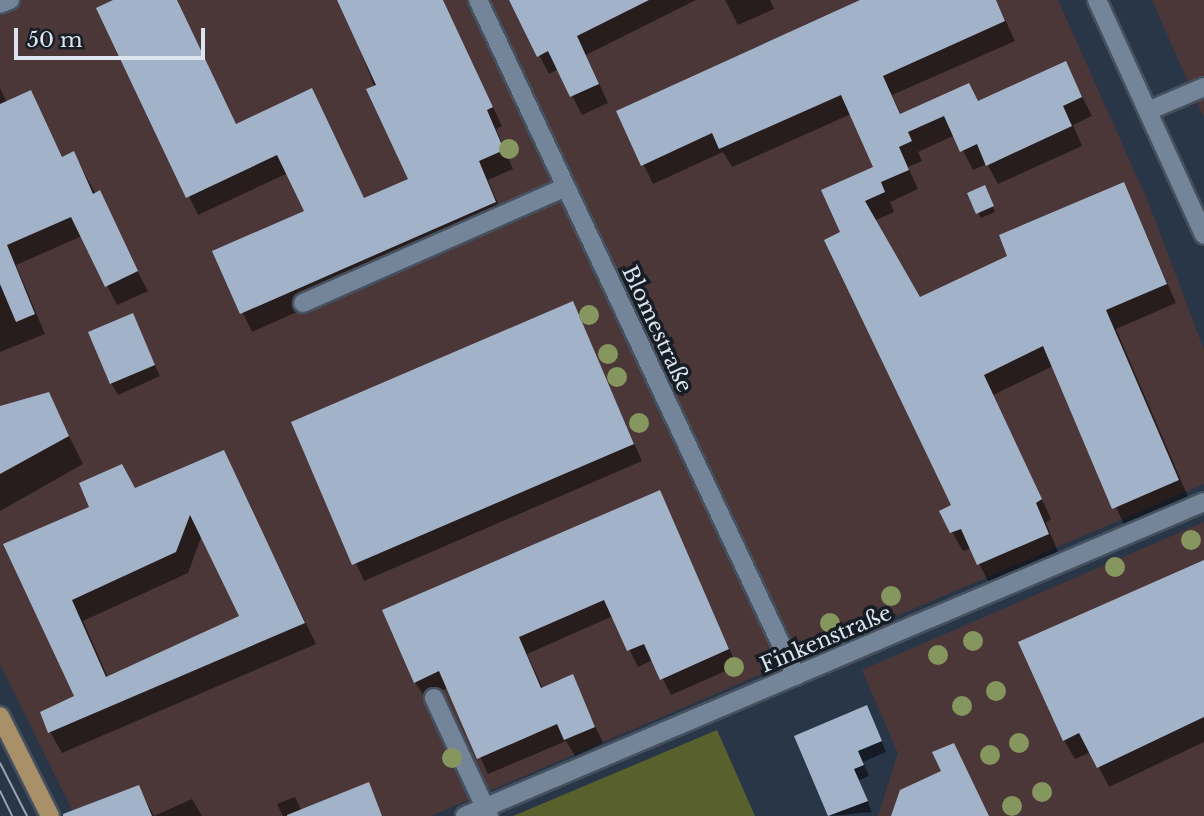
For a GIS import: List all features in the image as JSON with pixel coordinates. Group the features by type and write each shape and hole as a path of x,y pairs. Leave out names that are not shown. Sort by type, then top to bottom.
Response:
{"main road":[{"path":"0,716 50,816"}],"street":[{"path":"0,5 10,0"},
{"name":"Blomestraße","path":"478,0 796,676"},
{"path":"1097,0 1204,234"},
{"path":"1148,111 1204,87"},
{"path":"303,303 566,187"},
{"name":"Finkenstraße","path":"465,816 487,812 796,676 1204,502"},
{"path":"434,698 487,812"}],"shaded area":[{"path":"0,0 1058,0 1149,204 1204,350 1204,484 431,816 75,816 0,664"},
{"path":"1152,0 1204,0 1204,118"},
{"path":"1204,522 1204,816 878,816 898,753 862,670"}],"green space":[{"path":"717,730 755,816 513,816 525,811"}],"building":[{"path":"113,0 177,0 236,124 312,88 364,198 408,179 366,89 376,85 337,0 443,0 493,107 487,110 504,150 479,161 496,202 240,314 212,251 304,211 277,155 186,198 96,8"},
{"path":"509,0 649,0 577,36 599,84 570,97 548,51 537,57"},
{"path":"860,0 996,0 1005,21 883,76 900,114 969,83 978,101 1066,61 1082,97 1063,106 1072,126 986,166 977,144 960,152 944,116 908,132 912,141 899,147 909,170 881,182 885,192 865,201 920,297 1007,256 999,235 1124,182 1167,284 1106,310 1179,480 1112,509 1043,346 984,375 1042,499 1036,503 1049,534 977,565 961,529 950,533 939,511 951,505 824,240 840,232 821,190 873,167 841,95 719,149 712,133 641,166 616,111"},
{"path":"31,90 62,157 74,151 93,194 100,190 138,271 105,287 71,217 7,245 35,314 16,322 0,284 0,104"},
{"path":"985,185 994,206 976,214 967,193"},
{"path":"573,301 634,444 352,565 291,422"},
{"path":"133,313 155,365 110,384 88,332"},
{"path":"49,392 69,436 0,474 0,406"},
{"path":"224,450 305,623 48,733 40,712 74,696 3,544 89,507 79,483 122,464 135,488","holes":["190,515 239,616 106,677 72,600 176,552"]},
{"path":"660,490 729,649 660,680 644,644 627,651 604,600 519,637 541,688 573,674 595,727 564,740 557,724 477,759 439,671 414,683 382,610"},
{"path":"1204,560 1204,717 1097,768 1079,733 1063,741 1018,642"},
{"path":"867,705 882,741 858,751 864,765 854,769 868,801 828,816 794,736"},
{"path":"954,743 989,816 891,816 900,790 941,771 932,752"},
{"path":"369,782 382,816 287,816 287,815"},
{"path":"139,785 152,816 63,816 63,814"}],"tram line":[{"path":"0,763 27,816"},
{"path":"0,791 12,816"}]}
